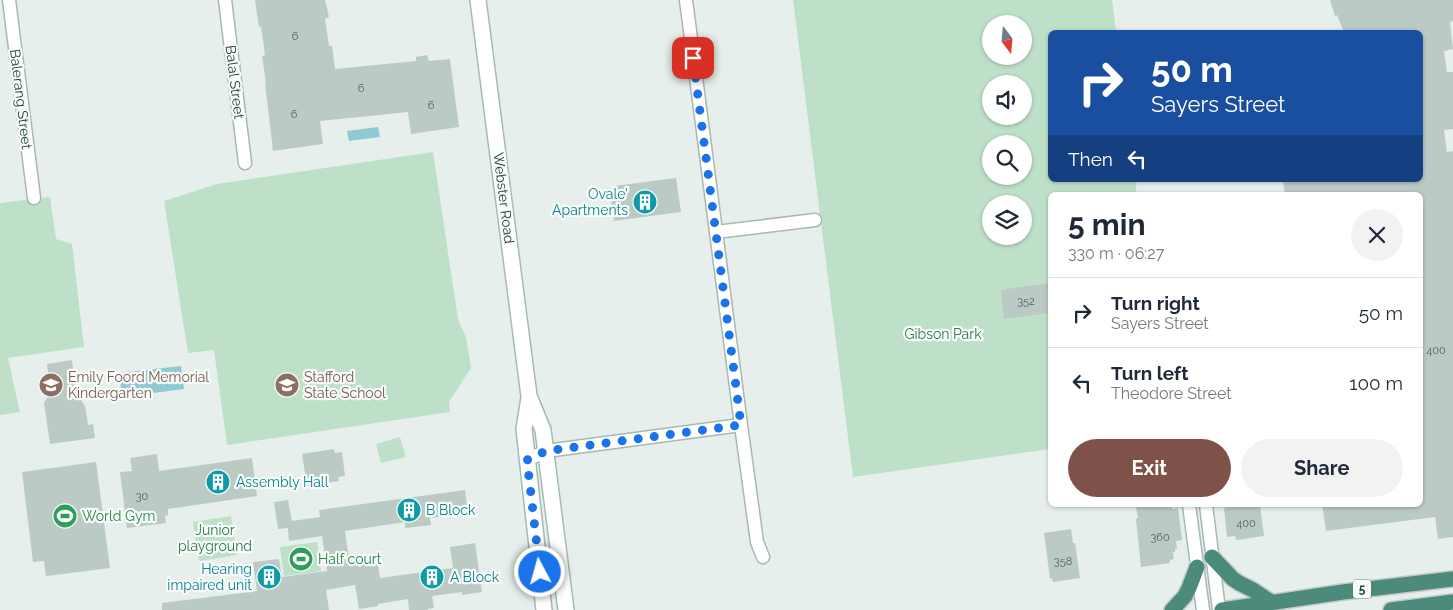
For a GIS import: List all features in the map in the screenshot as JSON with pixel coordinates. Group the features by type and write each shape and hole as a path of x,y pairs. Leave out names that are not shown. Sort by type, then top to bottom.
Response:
{"highway":[{"path":"1212,557 1233,579 1271,602"},
{"path":"1172,610 1185,596 1197,567"},
{"name":"5","path":"1221,610 1344,592 1453,579"},
{"path":"1391,610 1453,602"}],"main road":[{"name":"Webster Road","path":"478,0 529,396 543,430 566,610"},
{"name":"Webster Road","path":"529,396 524,429 544,610"}],"street":[{"name":"Balerang Street","path":"9,0 34,198"},
{"name":"Balal Street","path":"225,0 245,163"},
{"path":"686,0 757,542 763,557"},
{"path":"716,232 815,220"},
{"path":"527,460 546,451 741,425"},
{"path":"1189,507 1204,610"},
{"path":"1206,507 1221,610"}],"green space":[{"name":"Gibson Park","path":"793,0 1112,0 1116,30 1048,30 1048,182 1135,182 1137,192 1048,192 1048,449 853,477"},
{"path":"433,152 458,319 466,337 471,368 449,402 450,412 227,445 214,350 188,353 164,201 217,184"},
{"path":"50,197 56,239 72,244 84,347 8,358 20,412 0,415 0,203"},
{"path":"400,437 406,457 381,463 376,444"},
{"name":"Junior playground","path":"231,516 237,555 199,561 193,522"},
{"name":"Half court","path":"317,542 321,571 284,576 280,547"}],"water":[{"path":"378,127 380,137 349,141 347,131"},
{"path":"181,366 184,389 122,397 119,373"}],"building":[{"path":"255,0 325,0 329,17 325,19 329,46 332,46 335,69 416,61 416,57 427,55 429,61 450,59 459,127 411,134 408,112 320,121 323,144 273,151 262,56 265,55"},
{"path":"1330,0 1453,0 1453,21 1450,22 1453,49 1444,51 1447,72 1453,72 1453,129 1444,130 1447,152 1453,151 1453,537 1438,539 1435,517 1326,531 1322,507 1423,507 1423,192 1285,192 1283,182 1423,182 1423,30 1343,30 1337,15 1335,16"},
{"name":"Ovale' Apartments","path":"676,178 681,212 614,221 610,191 614,191 614,186"},
{"path":"1048,283 1048,313 1004,319 1001,290"},
{"path":"72,360 76,393 85,406 88,425 93,424 95,438 50,444 44,403 51,391 47,364"},
{"path":"334,449 335,453 342,452 345,476 338,477 339,481 307,486 302,454"},
{"path":"157,454 159,471 252,458 257,496 168,509 168,515 165,516 166,523 127,528 120,472 132,471 130,458"},
{"name":"World Gym","path":"96,462 110,568 46,576 44,561 33,562 22,472"},
{"path":"465,490 468,513 430,518 431,525 405,528 405,522 345,531 349,561 377,557 380,578 453,568 450,547 475,543 482,592 462,595 462,592 432,596 434,608 428,610 409,610 408,599 359,609 355,585 326,590 329,610 162,610 162,603 257,591 253,562 279,559 282,577 327,571 322,536 289,541 288,528 278,529 274,502 288,500 292,521 320,517 319,510"},
{"path":"1136,507 1178,508 1182,540 1176,541 1177,549 1173,552 1174,559 1170,560 1170,563 1141,567 1136,519 1138,518"},
{"path":"1260,507 1264,536 1236,540 1235,536 1227,537 1224,508"},
{"path":"1071,529 1080,578 1053,582 1052,578 1050,579 1044,533"}],"place":[{"name":"Ovale' Apartments","path":"645,202"},
{"name":"Emily Foord Memorial Kindergarten","path":"51,385"},
{"name":"Stafford State School","path":"287,385"},
{"name":"Assembly Hall","path":"218,482"},
{"name":"B Block","path":"409,510"},
{"name":"World Gym","path":"65,516"},
{"name":"Half court","path":"301,559"},
{"name":"Hearing impaired unit","path":"269,577"},
{"name":"A Block","path":"432,577"}],"route":[{"path":"540,572 527,460 546,451 741,425 693,58"}]}
